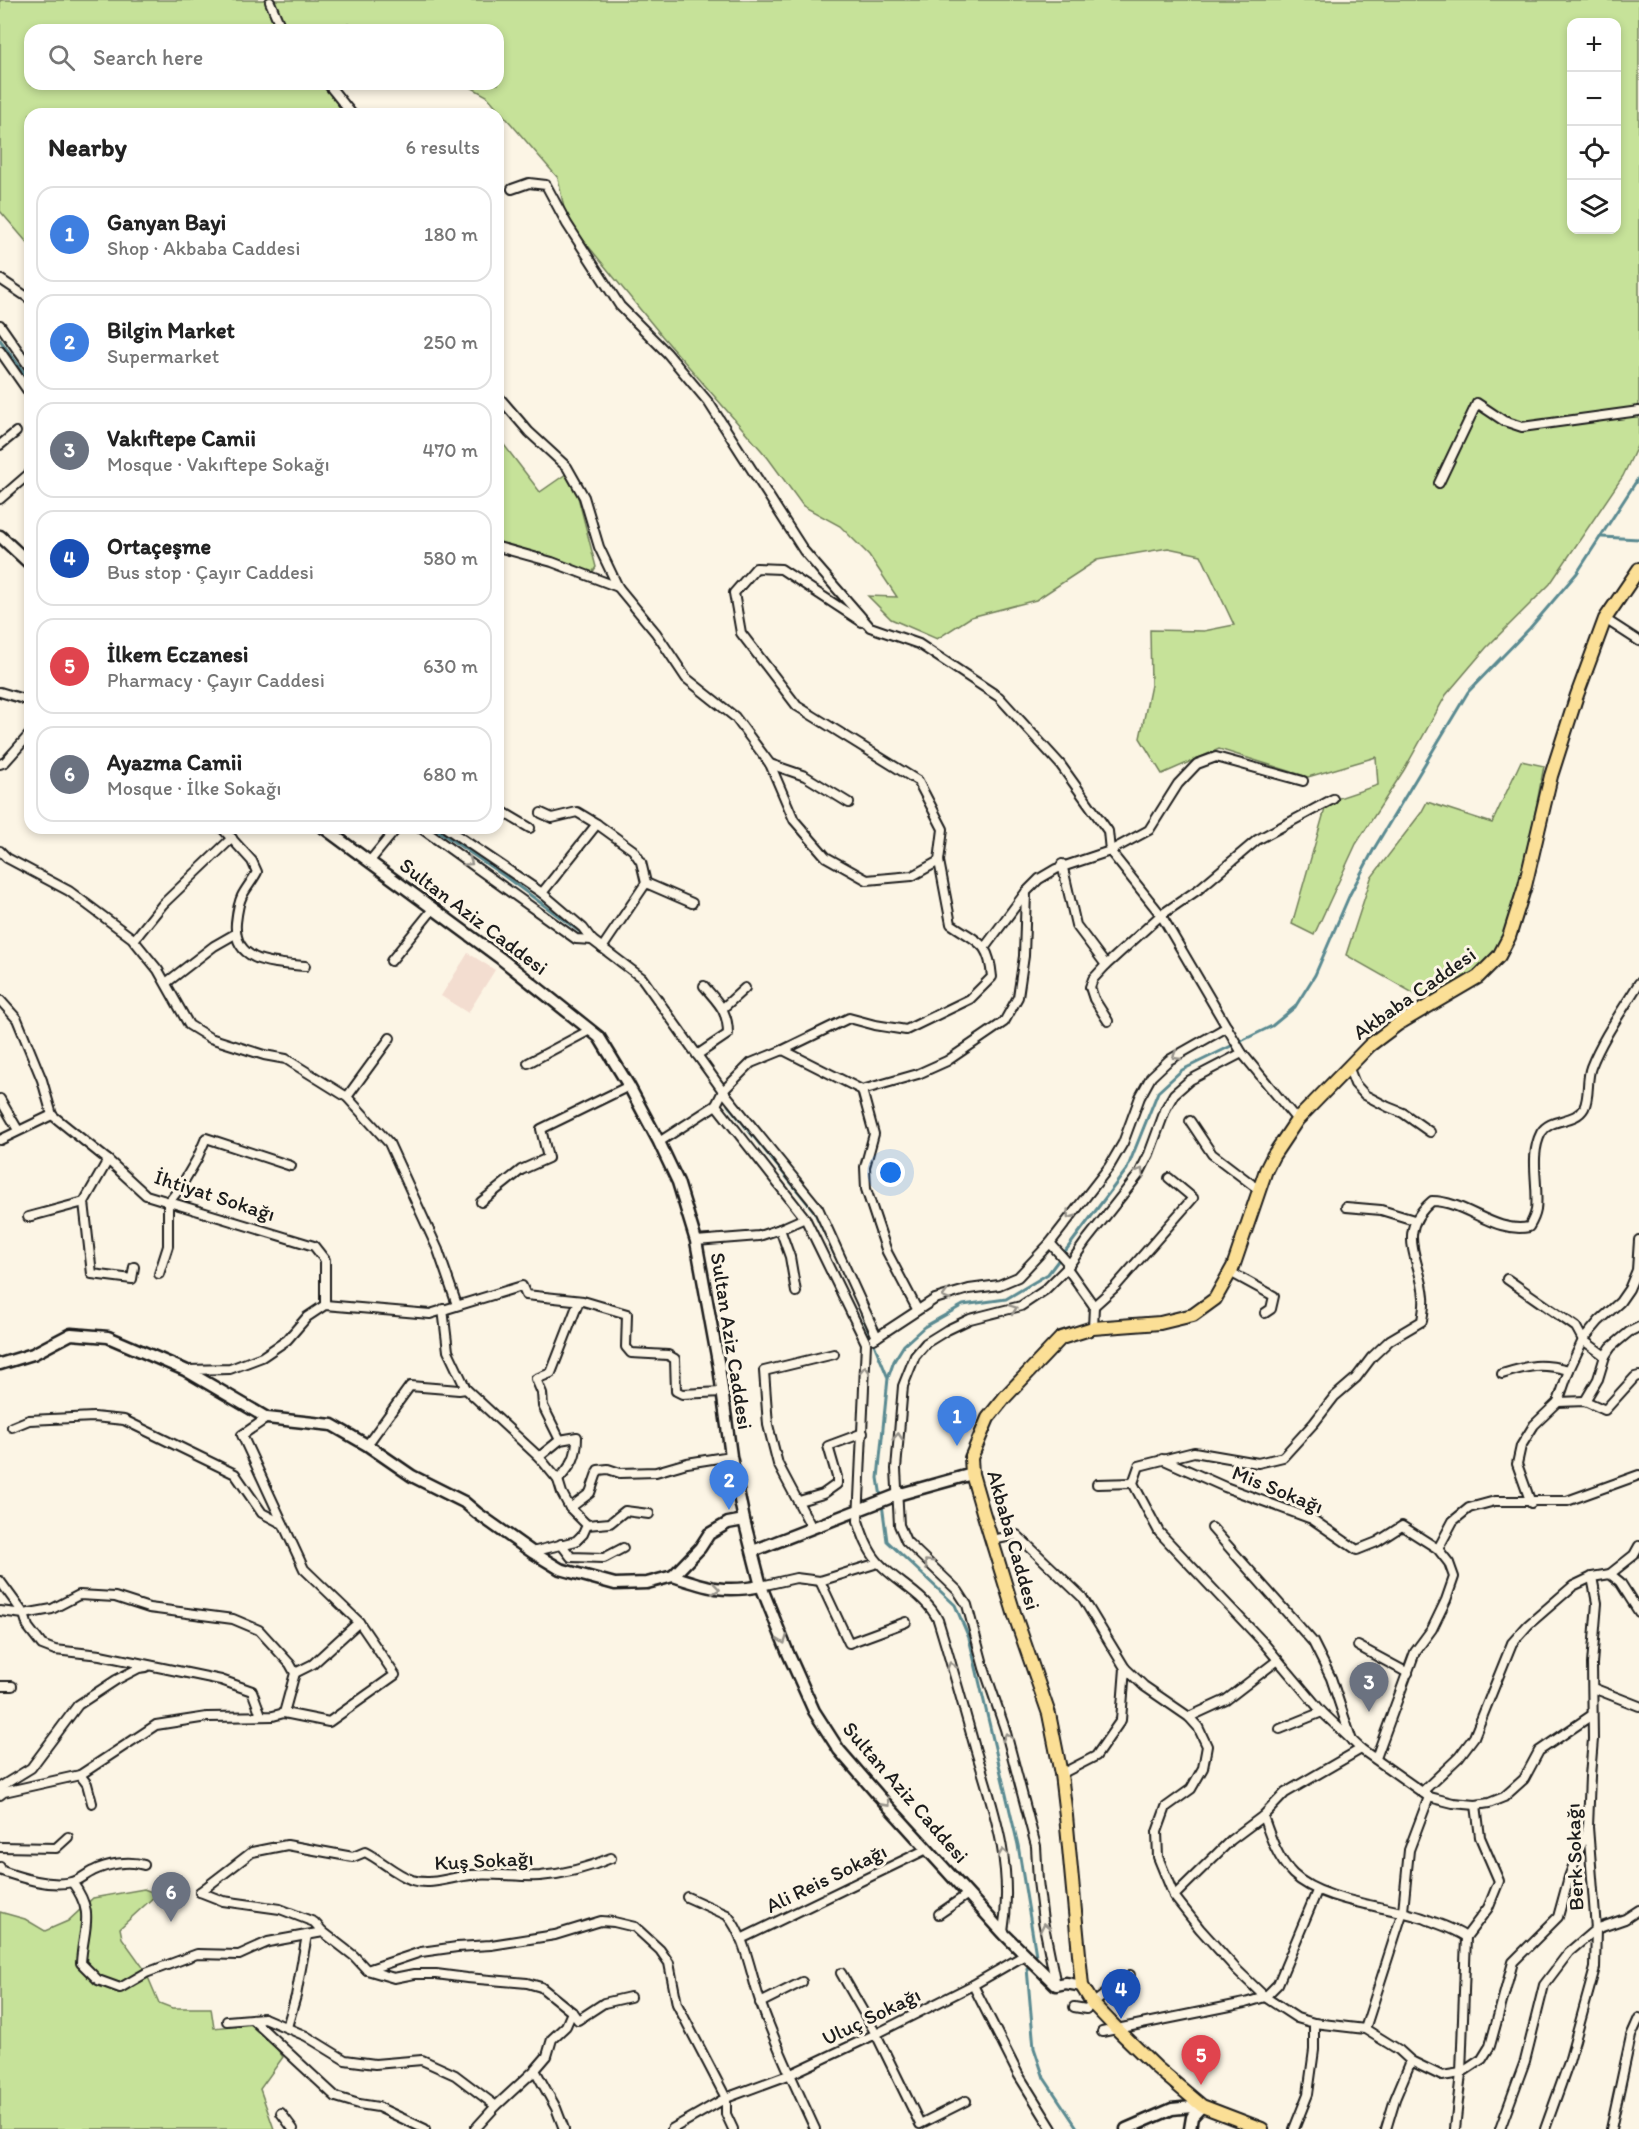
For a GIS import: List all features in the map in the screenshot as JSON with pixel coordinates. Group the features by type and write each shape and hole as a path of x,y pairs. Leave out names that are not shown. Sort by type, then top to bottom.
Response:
{"main road":[{"name":"Akbaba Caddesi","path":"1082,1986 1061,1774 1049,1714 1015,1616 972,1474 971,1458 988,1418 1005,1396 1061,1338 1093,1328 1160,1323 1192,1315 1215,1299 1230,1272 1258,1189 1273,1156 1297,1120 1370,1046 1398,1024 1478,977 1499,956 1509,937 1525,886 1551,776 1577,695 1605,619 1639,569"},
{"path":"1082,1986 1093,2004 1117,2029 1156,2067 1202,2106 1262,2129"}],"street":[{"path":"270,2 279,24"},
{"path":"333,90 347,108"},
{"path":"512,189 529,183 546,185 567,224 620,306 667,353 709,403 804,552 870,627"},
{"path":"0,279 24,295"},
{"path":"0,325 24,359"},
{"path":"0,351 24,385"},
{"path":"504,403 529,432 567,467 584,497 599,547 618,587 656,633 686,678 735,717 770,764 795,820 826,856 867,880 912,876 939,861"},
{"path":"1439,483 1476,403 1504,421 1522,427 1639,411"},
{"path":"0,445 16,432"},
{"path":"2,493 24,476"},
{"path":"0,536 24,558"},
{"path":"504,548 552,562 618,587"},
{"path":"659,1142 716,1105 723,1091 752,1063 849,1018 906,1030 970,999 992,977 990,959 985,947 951,924 939,861 943,829 918,781 797,706 741,633 734,593 756,568 781,569 870,627 919,644 999,697 1060,764 1086,799 1108,831 1110,851 1161,915 1241,1050 1297,1120"},
{"path":"1605,619 1639,641"},
{"path":"0,692 24,699"},
{"path":"1,765 24,740"},
{"path":"985,947 1026,892 1039,879 1062,865 1110,851 1149,830 1178,784 1197,764 1216,757 1303,781"},
{"path":"770,764 805,776 849,803"},
{"path":"1108,1021 1094,999 1090,987 1093,979 1106,965 1161,915 1199,889 1257,840 1333,799"},
{"path":"541,813 552,818 577,812 633,850 641,862 646,883 602,948"},
{"path":"504,813 530,828"},
{"path":"542,893 597,824"},
{"path":"228,834 252,861 257,872 242,896 237,912 235,933 240,947 247,954 273,963 305,966"},
{"name":"Sultan Aziz Caddesi","path":"332,834 500,958 599,1038 629,1086 678,1182 696,1241 719,1367 731,1456 744,1520 761,1586 814,1711 839,1750 1002,1932 1056,1985"},
{"path":"369,862 392,834"},
{"path":"429,834 576,939 592,940"},
{"path":"455,834 542,893 583,928 592,940 642,978 723,1091 818,1208 877,1337"},
{"path":"134,940 163,904 232,838"},
{"path":"0,851 7,858 69,891 134,940 166,983 189,1025 210,1038 264,1055 286,1059 347,1097 389,1143 438,1250 457,1305"},
{"path":"1062,865 1076,925 1106,965"},
{"path":"646,883 692,903"},
{"path":"783,1050 862,1090 918,1074 947,1061 1004,1022 1018,997 1024,956 1026,892"},
{"path":"391,961 433,909"},
{"path":"166,983 235,933"},
{"path":"1592,1715 1539,1751 1524,1779 1504,1797 1476,1805 1453,1803 1425,1795 1352,1743 1322,1712 1278,1660 1159,1532 1133,1483 1139,1466 1194,1452 1258,1463 1283,1457 1335,1397 1356,1378 1372,1357 1390,1340 1422,1321 1424,1298 1412,1247 1414,1220 1432,1201 1445,1201 1493,1222 1520,1229 1529,1227 1536,1213 1535,1151 1542,1130 1557,1121 1576,1117 1583,1109 1587,1098 1589,1071 1639,983"},
{"path":"697,1055 728,1034 728,1021 723,1008 704,986"},
{"path":"723,1008 746,988"},
{"path":"0,1000 17,1019 42,1080 52,1115 0,1140"},
{"path":"866,1343 936,1299 969,1289 999,1285 1018,1277 1052,1245 1117,1155 1140,1097 1151,1077 1169,1060 1227,1028"},
{"path":"528,1063 590,1029"},
{"path":"347,1097 390,1038"},
{"path":"1082,1986 1066,1983 1056,1985 1039,1891 1036,1846 1005,1729 984,1668 967,1605 958,1591 906,1541 899,1525 894,1496 901,1397 905,1376 915,1356 926,1343 970,1319 1011,1310 1033,1300 1067,1265 1139,1174 1166,1107 1174,1094 1190,1080 1241,1050"},
{"path":"1348,1066 1355,1084 1365,1095 1403,1113 1430,1132"},
{"path":"481,1202 521,1170 548,1158 541,1129 629,1086"},
{"path":"862,1090 874,1134 865,1167 866,1189 887,1252 917,1309"},
{"path":"0,1099 18,1130"},
{"path":"716,1105 805,1218 866,1343 858,1521 867,1545 878,1563 911,1590 934,1613 944,1640 989,1793 1004,1853 1007,1904 1002,1932"},
{"name":"İhtiyat Sokağı","path":"52,1115 108,1160 146,1196 314,1246 325,1260 325,1305"},
{"path":"1190,1121 1212,1154 1258,1189"},
{"path":"159,1275 168,1246 168,1203 197,1159 206,1138 291,1166"},
{"path":"108,1160 84,1202 92,1274 132,1279 134,1267"},
{"path":"1094,1306 1115,1287 1193,1198 1168,1178"},
{"path":"28,1217 84,1202"},
{"path":"1346,1207 1381,1210 1414,1220"},
{"path":"696,1241 759,1236 805,1218"},
{"path":"780,1229 789,1257 796,1292"},
{"path":"1531,1503 1517,1464 1521,1446 1534,1425 1558,1402 1583,1340 1620,1302 1629,1289 1637,1270 1639,1240"},
{"path":"1052,1245 1094,1306 1093,1328"},
{"path":"1230,1272 1274,1296 1271,1309 1265,1313"},
{"path":"1507,1279 1576,1327 1583,1340 1605,1356"},
{"path":"185,1370 230,1369 262,1357 287,1340 307,1317 325,1305 430,1314 522,1286 526,1295 579,1300 627,1314 626,1347 631,1353 668,1355 675,1359 676,1391 682,1394 722,1392"},
{"path":"560,1440 543,1406 542,1393 536,1379 551,1373 579,1300"},
{"path":"443,1309 448,1351 466,1389 482,1407 501,1420 516,1438 538,1457 558,1480 561,1493 570,1508 587,1525 610,1523 625,1511 649,1514"},
{"path":"1585,1401 1598,1379 1605,1356 1620,1340 1639,1327"},
{"path":"0,1364 33,1354 71,1334 108,1337 185,1370 267,1418 332,1425 368,1445 412,1476 465,1502 532,1552 560,1569 615,1584 647,1583 673,1576 700,1548 709,1534 728,1523 744,1520"},
{"path":"812,1528 778,1464 768,1425 764,1371 834,1354"},
{"path":"1502,1374 1529,1365 1550,1365 1569,1370"},
{"path":"1558,1402 1585,1401 1605,1410 1635,1377 1639,1376"},
{"path":"368,1445 410,1386 466,1389"},
{"path":"12,1427 29,1420 94,1417 124,1420 235,1474 262,1513 283,1524"},
{"path":"0,1795 4,1792 80,1775 156,1725 207,1717 273,1716 284,1713 329,1722 395,1675 359,1622 304,1569 242,1435 267,1418"},
{"path":"799,1501 824,1494 837,1484 828,1446 863,1433"},
{"path":"538,1457 560,1440 577,1437 577,1451 569,1468 558,1480"},
{"path":"570,1508 590,1493 598,1470 608,1469 620,1473 656,1472 687,1463 731,1456"},
{"name":"Mis Sokağı","path":"1162,1459 1225,1487 1312,1519 1357,1550 1377,1542 1402,1526 1438,1549"},
{"path":"753,1551 894,1496 972,1474"},
{"path":"1376,1758 1415,1652 1432,1629 1454,1577 1449,1563 1438,1549 1453,1521 1469,1508 1495,1502 1567,1501 1639,1475"},
{"path":"1097,1484 1133,1483"},
{"path":"532,1552 576,1541 583,1534 587,1525"},
{"path":"1212,1528 1313,1642 1331,1678 1352,1743"},
{"path":"992,1540 1017,1535 1082,1597 1125,1668 1144,1686 1189,1717 1198,1727 1207,1746 1203,1768 1191,1789 1166,1807 1157,1832 1158,1857 1174,1896 1207,1938 1264,1997 1297,2018 1314,2023 1365,2029 1399,2050 1411,2061 1442,2076 1461,2073 1482,2059 1490,2046 1513,1962 1558,1917 1569,1877 1588,1827"},
{"path":"561,1544 571,1557 604,1558 623,1548"},
{"path":"1365,2029 1403,1911 1409,1850 1425,1795 1474,1737 1512,1643 1528,1624 1573,1586 1593,1576 1610,1574 1634,1555 1639,1546"},
{"path":"673,1576 716,1590 739,1590 796,1578 820,1581 878,1563"},
{"path":"1610,1574 1620,1582 1639,1612"},
{"name":"Berk Sokağı","path":"1545,2129 1569,2062 1595,1968 1596,1929 1588,1827 1593,1739 1592,1664 1597,1603 1593,1576"},
{"path":"0,1581 24,1614 28,1627 42,1645 55,1650 100,1655 221,1680 252,1690 261,1715"},
{"path":"820,1581 849,1643 906,1622"},
{"path":"0,1611 24,1614 52,1609 79,1595 115,1597 149,1608 233,1619 258,1630 290,1664 295,1673 284,1713"},
{"path":"295,1673 313,1664 359,1622"},
{"path":"1358,1646 1408,1673"},
{"path":"1189,1717 1226,1700 1278,1660"},
{"path":"0,1787 31,1768 78,1705 116,1680 139,1668 150,1666"},
{"path":"1061,1774 1096,1756 1121,1720 1125,1668"},
{"path":"0,1686 12,1686"},
{"path":"1593,1688 1639,1706"},
{"path":"1280,1729 1322,1712"},
{"path":"1174,1896 1231,1840 1263,1816 1285,1793 1360,1749"},
{"path":"80,1775 87,1784 92,1803"},
{"path":"1455,2129 1461,2073 1466,1937 1488,1908 1498,1881 1480,1837 1476,1805"},
{"path":"1263,1816 1282,1860 1293,1874 1317,1891 1403,1911 1456,1930 1466,1937"},
{"path":"0,1847 56,1848 68,1837"},
{"name":"Kuş Sokağı","path":"323,1932 314,1922 280,1909 223,1901 200,1892 252,1852 287,1845 353,1857 365,1852 413,1880 434,1883 460,1876 489,1874 541,1876 595,1865 611,1858"},
{"name":"Ali Reis Sokağı","path":"741,1939 927,1849"},
{"path":"0,1868 2,1871 28,1881 72,1882 104,1867 131,1862 144,1865"},
{"path":"72,1882 83,1897 87,1919 82,1942 81,1963 98,1980 120,1988 146,1973 197,1954 239,1955 268,1941 323,1932 354,1956 367,1970 394,1978 414,1974 436,1974 527,1983 541,1987 572,2012 578,2020 604,2002 630,1997"},
{"path":"1102,2032 1245,2003 1264,1997 1278,1984 1317,1891"},
{"path":"939,1914 968,1894"},
{"path":"687,1897 727,1915 731,1920 741,1939 760,2003 814,2129"},
{"path":"1500,2129 1525,2061 1544,1984 1569,1952 1596,1929 1625,1920 1639,1910"},
{"path":"367,1970 421,1952 555,1935 601,1921 638,1929 660,1950 669,1963 677,2004 726,2098 726,2114 733,2129"},
{"path":"287,2027 296,1996 307,1935"},
{"name":"Uluç Sokağı","path":"672,2129 726,2098 791,2074 876,2034 973,1985 1025,1955"},
{"path":"841,1973 876,2034 920,2124 966,2100"},
{"path":"1074,2007 1086,2009 1130,1975"},
{"path":"760,2003 802,1982"},
{"path":"973,1985 1018,2073 1052,2129"},
{"path":"475,2129 547,2056 552,2039 566,2026 572,2012"},
{"path":"227,2021 264,2018 306,2036 345,2060 375,2064 422,2060 455,2075 496,2106"},
{"path":"1611,2129 1631,2036 1639,2018"},
{"path":"252,2019 336,2097 378,2107 425,2129"},
{"path":"1294,2129 1308,2094 1314,2050 1314,2023"},
{"path":"1386,2129 1395,2099 1411,2061"},
{"path":"535,2070 556,2108 564,2129"},
{"path":"1126,2129 1172,2109 1202,2106"},
{"path":"1190,2129 1192,2117 1202,2106"},
{"path":"282,2113 293,2129"}],"shaded area":[{"path":"468,953 495,970 468,1013 441,996"}],"green space":[{"path":"0,0 1639,0 1639,442 1623,476 1550,584 1486,648 1446,695 1404,770 1356,844 1314,935 1292,924 1327,802 1378,785 1376,757 1308,777 1219,749 1162,774 1140,738 1151,685 1150,630 1204,631 1234,625 1201,555 1168,548 1097,560 1036,600 971,617 937,639 891,619 868,596 897,597 869,555 840,526 803,506 768,458 662,336 566,219 558,178 504,116 504,108 497,108 487,96 476,90 504,90 504,24 24,24 24,90 332,90 344,108 24,108 24,239 0,211"},
{"path":"504,445 540,492 566,474 577,493 596,567 590,576 504,548"},
{"path":"1521,761 1544,766 1526,860 1502,941 1479,971 1427,1001 1346,955 1371,878 1427,802 1492,823"},
{"path":"144,1889 157,1894 120,1928 122,1938 145,1970 159,2003 172,2008 211,2008 214,2028 249,2024 270,2040 283,2057 260,2089 274,2129 0,2129 0,1912 25,1919 45,1931 68,1921 93,1898"}],"waterway":[{"path":"0,340 24,373"},
{"path":"888,1378 894,1361 904,1345 924,1327 963,1305 1006,1299 1048,1274 1127,1169 1158,1092 1182,1070 1272,1026 1295,1007 1315,975 1350,894 1375,847 1468,692 1530,628 1577,573 1639,477"},
{"path":"1602,537 1639,539"},
{"path":"443,834 583,934"},
{"path":"728,1105 814,1211 855,1298 888,1378 878,1478 881,1497"},
{"path":"882,1504 887,1541 955,1605 969,1638 1018,1845 1036,1955"},
{"path":"1027,1968 1034,2048 1044,2078 1078,2129"}],"place":[{"name":"Ganyan Bayi","path":"957,1446"},
{"name":"Bilgin Market","path":"729,1510"},
{"name":"Vakıftepe Camii","path":"1369,1712"},
{"name":"Ayazma Camii","path":"171,1922"},
{"name":"Ortaçeşme","path":"1121,2019"},
{"name":"İlkem Eczanesi","path":"1201,2085"}]}
